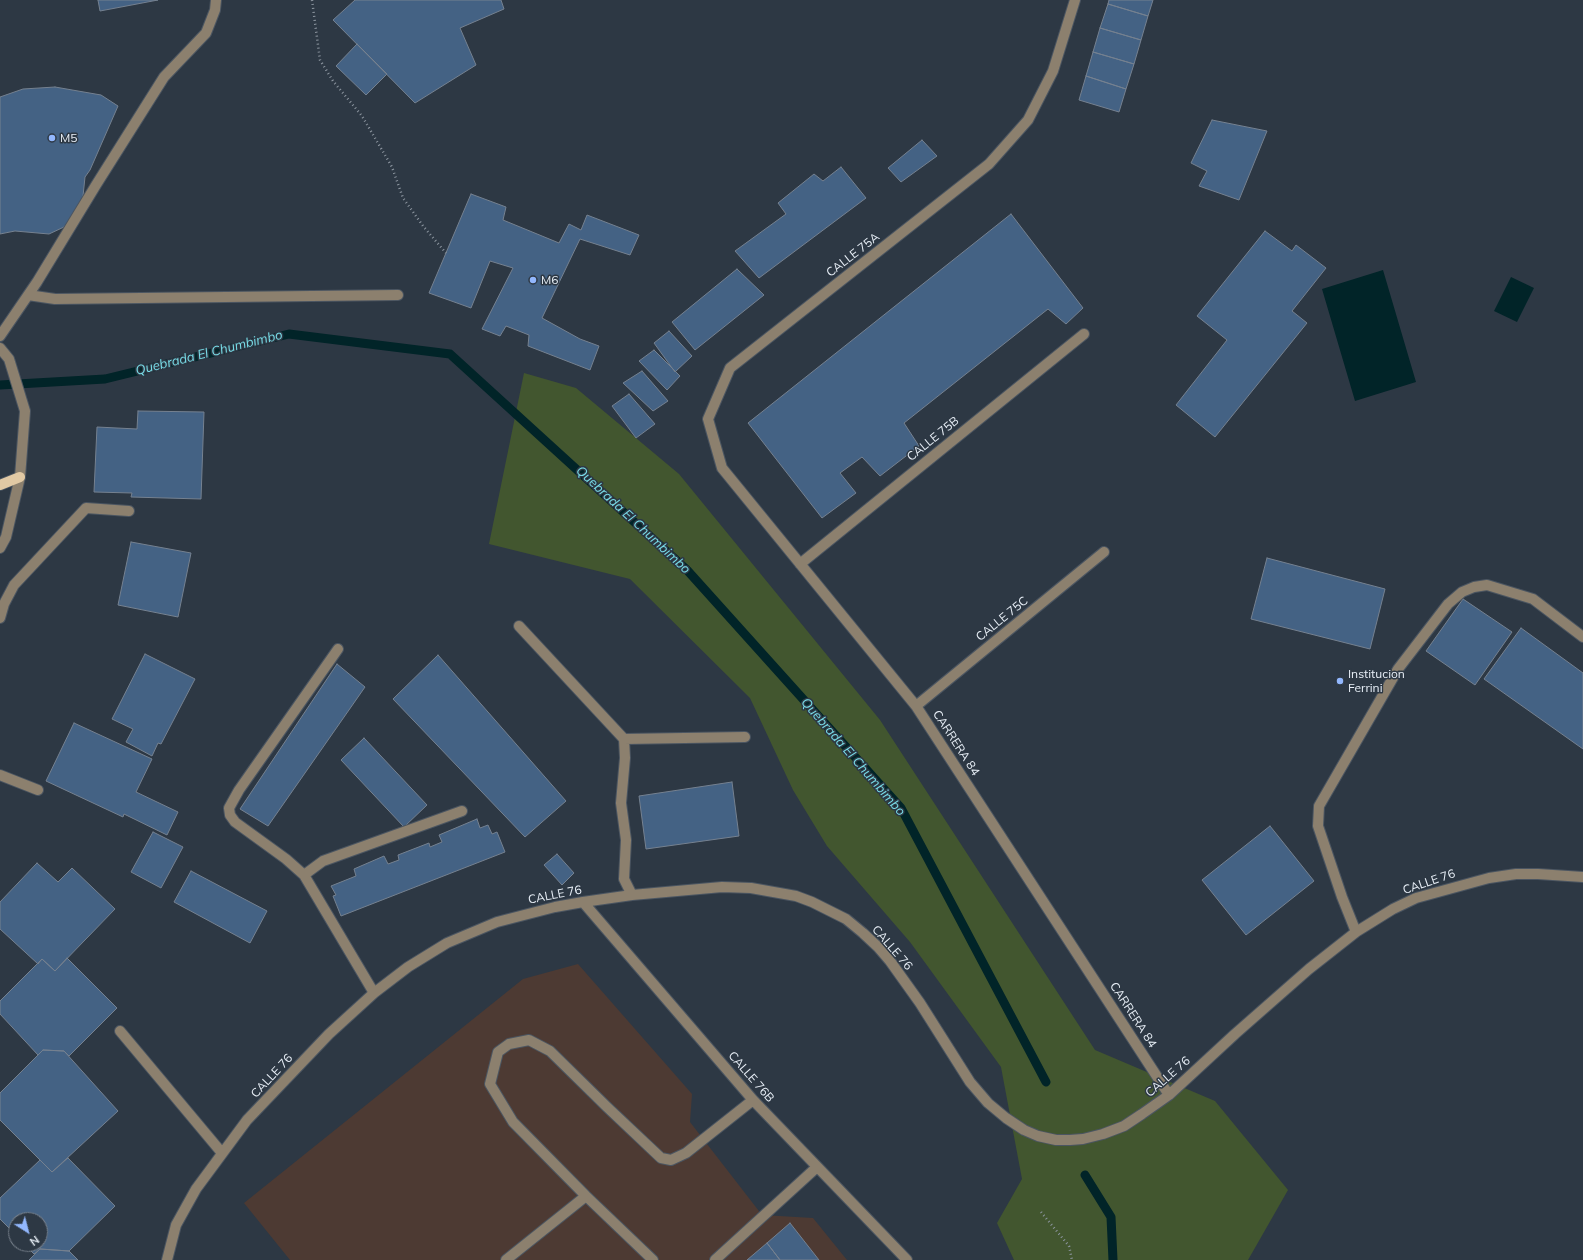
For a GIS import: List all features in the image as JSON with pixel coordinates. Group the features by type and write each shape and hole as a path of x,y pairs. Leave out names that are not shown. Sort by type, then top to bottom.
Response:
{"main road":[{"path":"0,485 20,477"}],"street":[{"path":"0,336 40,278 164,77 206,33 215,10 216,0"},
{"name":"CALLE 75A","path":"708,419 730,368 989,164 1028,120 1054,71 1075,0"},
{"path":"28,295 55,299 398,295"},
{"name":"CALLE 75B","path":"800,564 1084,334"},
{"path":"0,348 9,359 25,411 20,477 6,537 0,548"},
{"name":"CARRERA 84","path":"708,419 722,468 916,706 1169,1095"},
{"path":"0,618 2,604 14,585 86,508 129,511"},
{"name":"CALLE 75C","path":"916,706 1104,552"},
{"path":"1356,932 1342,897 1318,826 1319,806 1402,663 1448,604 1462,592 1474,587 1487,585 1533,599 1583,637"},
{"path":"519,626 624,739 625,758 621,803 626,840 624,879 632,895"},
{"path":"338,648 228,808 230,815 235,822 286,859 304,875 374,993"},
{"path":"624,739 745,737"},
{"path":"0,775 38,790"},
{"path":"304,875 323,861 462,811"},
{"name":"CALLE 76","path":"167,1260 176,1225 184,1209 222,1152 248,1120 329,1034 392,978 429,953 470,932 497,922 555,907 584,902 632,895 722,887 752,888 796,896 846,919 863,933 890,961 920,1003 970,1082 988,1103 1006,1118 1024,1130 1038,1136 1056,1140 1070,1140 1083,1139 1103,1134 1124,1126 1169,1095 1279,995 1356,932 1393,909 1416,898 1489,878 1516,874 1583,877"},
{"name":"CALLE 76B","path":"584,902 753,1100 907,1260"},
{"path":"120,1031 222,1152"},
{"path":"653,1260 586,1196 513,1122 490,1084 498,1052 509,1044 529,1040 550,1051 661,1158 671,1160 686,1153 753,1100"},
{"path":"714,1260 817,1167"},
{"path":"506,1260 586,1196"}],"path":[{"path":"312,0 320,60 333,81 362,116 392,167 403,198 423,226 446,253"},
{"path":"1041,1212 1069,1246 1072,1260"}],"shaded area":[{"path":"1383,270 1416,382 1355,401 1322,289"},
{"path":"1511,277 1534,288 1517,322 1494,311"},
{"path":"578,964 692,1094 690,1122 762,1215 813,1218 847,1260 290,1260 244,1203 523,979"}],"green space":[{"path":"524,373 576,388 679,474 880,720 1095,1050 1215,1101 1288,1190 1248,1260 1014,1260 997,1223 1022,1179 1001,1067 910,942 827,846 793,790 750,698 630,579 489,544"}],"building":[{"path":"98,0 158,0 100,11"},
{"path":"355,0 501,0 504,9 460,28 476,65 415,103 333,20"},
{"path":"1109,0 1153,0 1148,16 1108,4"},
{"path":"1108,4 1148,16 1141,40 1100,28"},
{"path":"1100,28 1141,40 1134,64 1093,52"},
{"path":"357,44 387,74 366,95 336,66"},
{"path":"1093,52 1134,64 1126,89 1086,76"},
{"path":"1086,76 1126,89 1119,112 1079,100"},
{"name":"M5","path":"55,87 101,95 118,106 90,170 85,177 83,196 80,206 74,216 64,227 49,234 15,231 0,234 0,97 23,89"},
{"path":"1212,120 1267,131 1239,200 1199,186 1207,171 1191,163"},
{"path":"922,140 937,156 901,182 888,168"},
{"path":"841,167 866,198 759,278 735,251 786,214 778,203 814,174 823,181"},
{"name":"M6","path":"471,194 506,207 503,220 559,243 569,224 581,230 587,215 639,235 630,255 580,239 542,318 580,339 599,346 590,370 528,346 529,335 506,326 500,336 482,329 513,268 490,261 471,308 429,293"},
{"path":"1011,214 1083,308 1066,324 1048,309 904,423 919,446 880,476 862,457 840,473 856,493 822,518 748,423"},
{"path":"1265,231 1292,251 1296,245 1326,268 1292,311 1307,323 1215,437 1176,405 1227,340 1197,316"},
{"path":"737,269 764,295 695,350 672,322"},
{"path":"669,331 692,356 675,372 654,343"},
{"path":"654,350 680,376 667,390 639,361"},
{"path":"642,371 668,401 653,411 623,383"},
{"path":"629,394 655,424 636,438 612,406"},
{"path":"138,411 204,412 201,499 131,497 132,493 94,492 97,427 137,429"},
{"path":"131,542 191,553 178,617 118,605"},
{"path":"1267,558 1385,589 1370,649 1251,619"},
{"path":"1463,599 1512,632 1475,685 1426,651"},
{"path":"1521,628 1583,673 1583,749 1484,679"},
{"path":"145,654 195,679 161,744 158,743 152,756 126,742 133,729 112,719"},
{"path":"438,655 566,801 525,837 393,699"},
{"path":"337,664 365,687 268,826 240,809"},
{"path":"74,723 152,759 136,792 178,812 167,835 124,814 123,817 46,781"},
{"path":"364,738 427,805 404,827 341,760"},
{"path":"732,782 739,836 646,849 639,796"},
{"path":"477,819 480,828 488,825 492,834 497,832 505,852 341,916 333,896 336,895 331,886 356,876 354,869 384,856 388,864 399,860 398,855 429,843 430,847 442,842 439,835"},
{"path":"1270,826 1314,881 1246,935 1202,880"},
{"path":"153,832 183,847 161,888 131,872"},
{"path":"557,854 574,873 562,885 544,865"},
{"path":"37,863 58,882 72,868 115,909 55,971 42,959 38,964 0,929 0,902"},
{"path":"191,871 267,911 250,943 174,902"},
{"path":"67,958 117,1008 69,1056 64,1051 43,1050 38,1055 0,1014 0,1001 42,959 55,971"},
{"path":"43,1050 64,1051 118,1111 52,1172 0,1120 0,1093"},
{"path":"68,1158 115,1206 69,1251 48,1250 48,1212 8,1212 8,1227 0,1219 0,1198 40,1160 52,1172"},
{"path":"790,1223 819,1260 780,1260 767,1243"},
{"path":"767,1243 780,1260 747,1260"},
{"path":"48,1250 69,1251 78,1260 29,1260 37,1252 48,1252"}],"waterway":[{"name":"Quebrada El Chumbimbo","path":"0,385 105,379 289,334 450,354 687,570 901,808 1046,1082"},
{"name":"Quebrada El Chumbimbo","path":"1085,1175 1111,1217 1113,1260"}],"place":[{"name":"M5","path":"52,138"},
{"name":"M6","path":"533,280"},
{"name":"Institucion Ferrini","path":"1340,681"}]}
